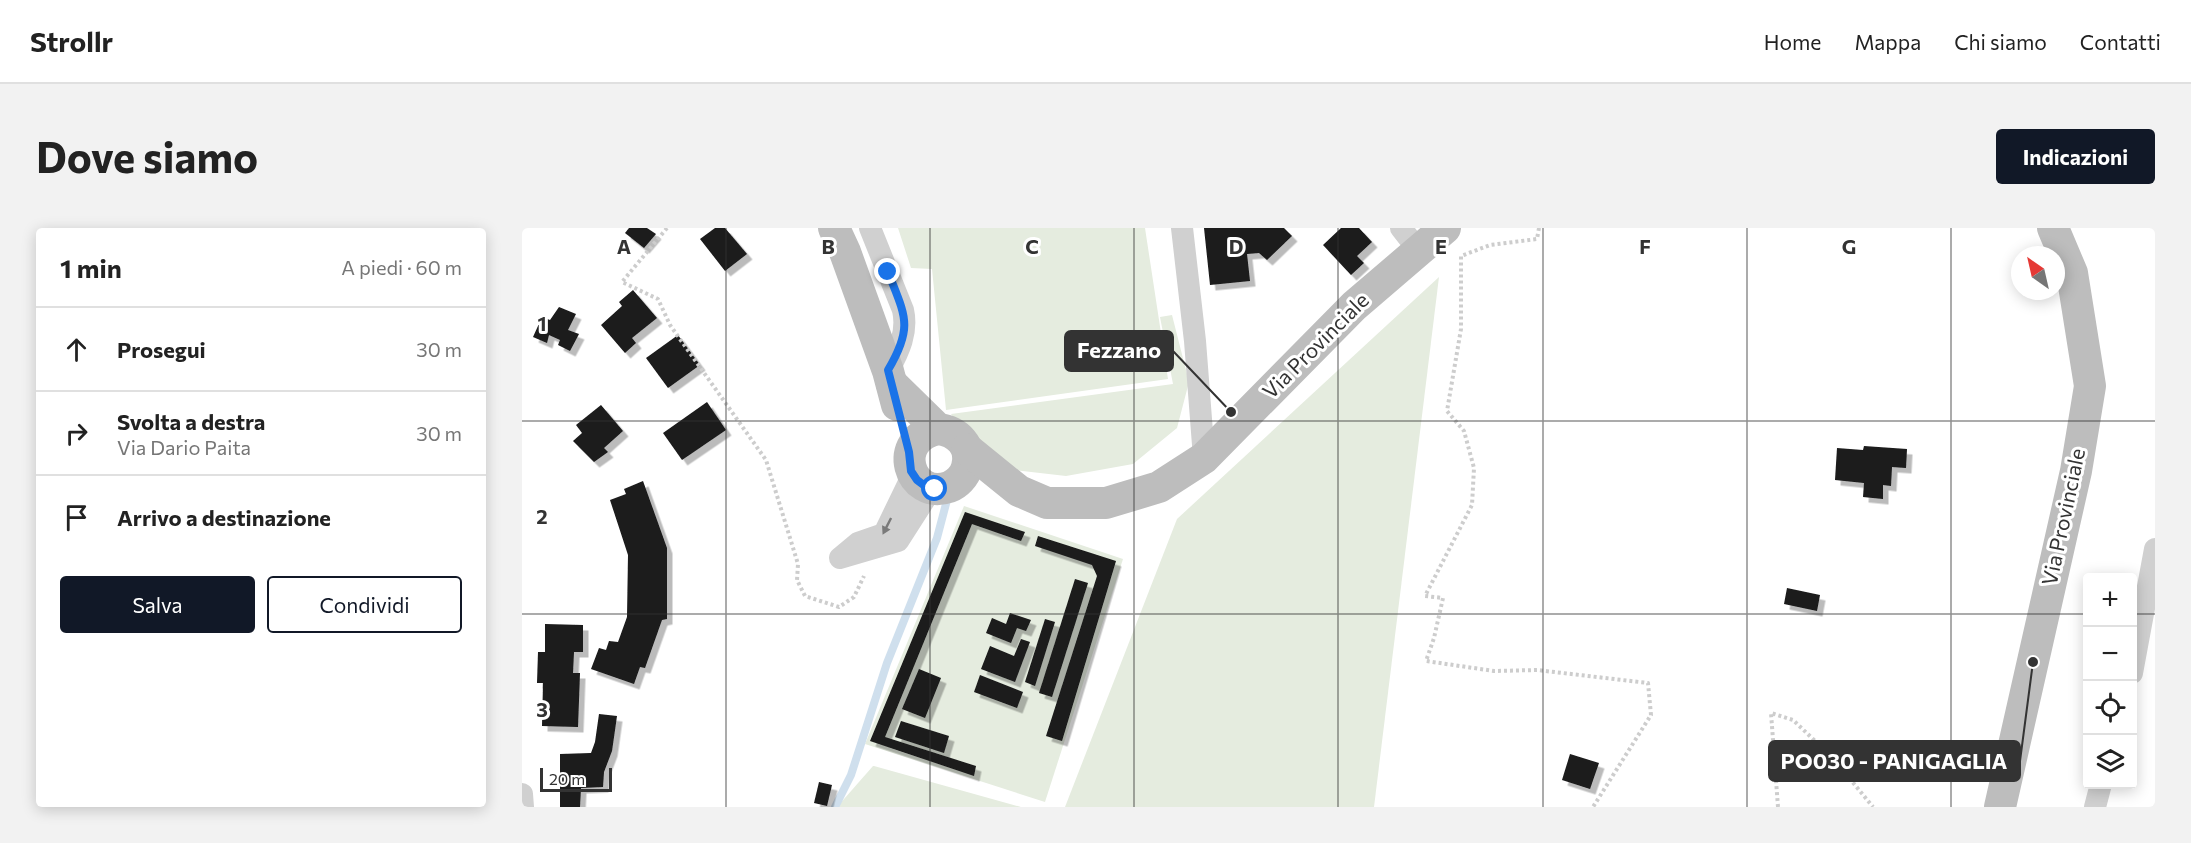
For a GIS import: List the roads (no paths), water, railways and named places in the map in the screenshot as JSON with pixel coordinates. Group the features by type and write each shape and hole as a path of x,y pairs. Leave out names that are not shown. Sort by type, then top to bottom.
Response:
{"main road":[{"path":"834,228 845,252 927,475"},
{"name":"Via Provinciale","path":"1020,491 1047,503 1106,503 1159,487 1204,458 1354,306 1410,239 1445,228"},
{"name":"Via Provinciale","path":"2000,807 2076,471 2090,386 2072,273 2053,228"},
{"path":"890,377 938,429"},
{"path":"938,429 947,430 963,441 969,459 967,469 927,475 920,436 938,429"},
{"path":"967,450 1020,491"},
{"path":"927,475 1020,491"}],"street":[{"path":"870,228 906,322 890,377"},
{"path":"1182,228 1195,341 1204,458"},
{"path":"2137,650 2155,549"},
{"path":"2095,807 2100,789"},
{"path":"522,794 523,807"}],"waterway":[{"path":"835,807 851,775 887,663 937,538 947,500"}],"place":[{"name":"Fezzano","path":"1231,412"},
{"name":"PO030 - PANIGAGLIA","path":"2033,662"}]}
